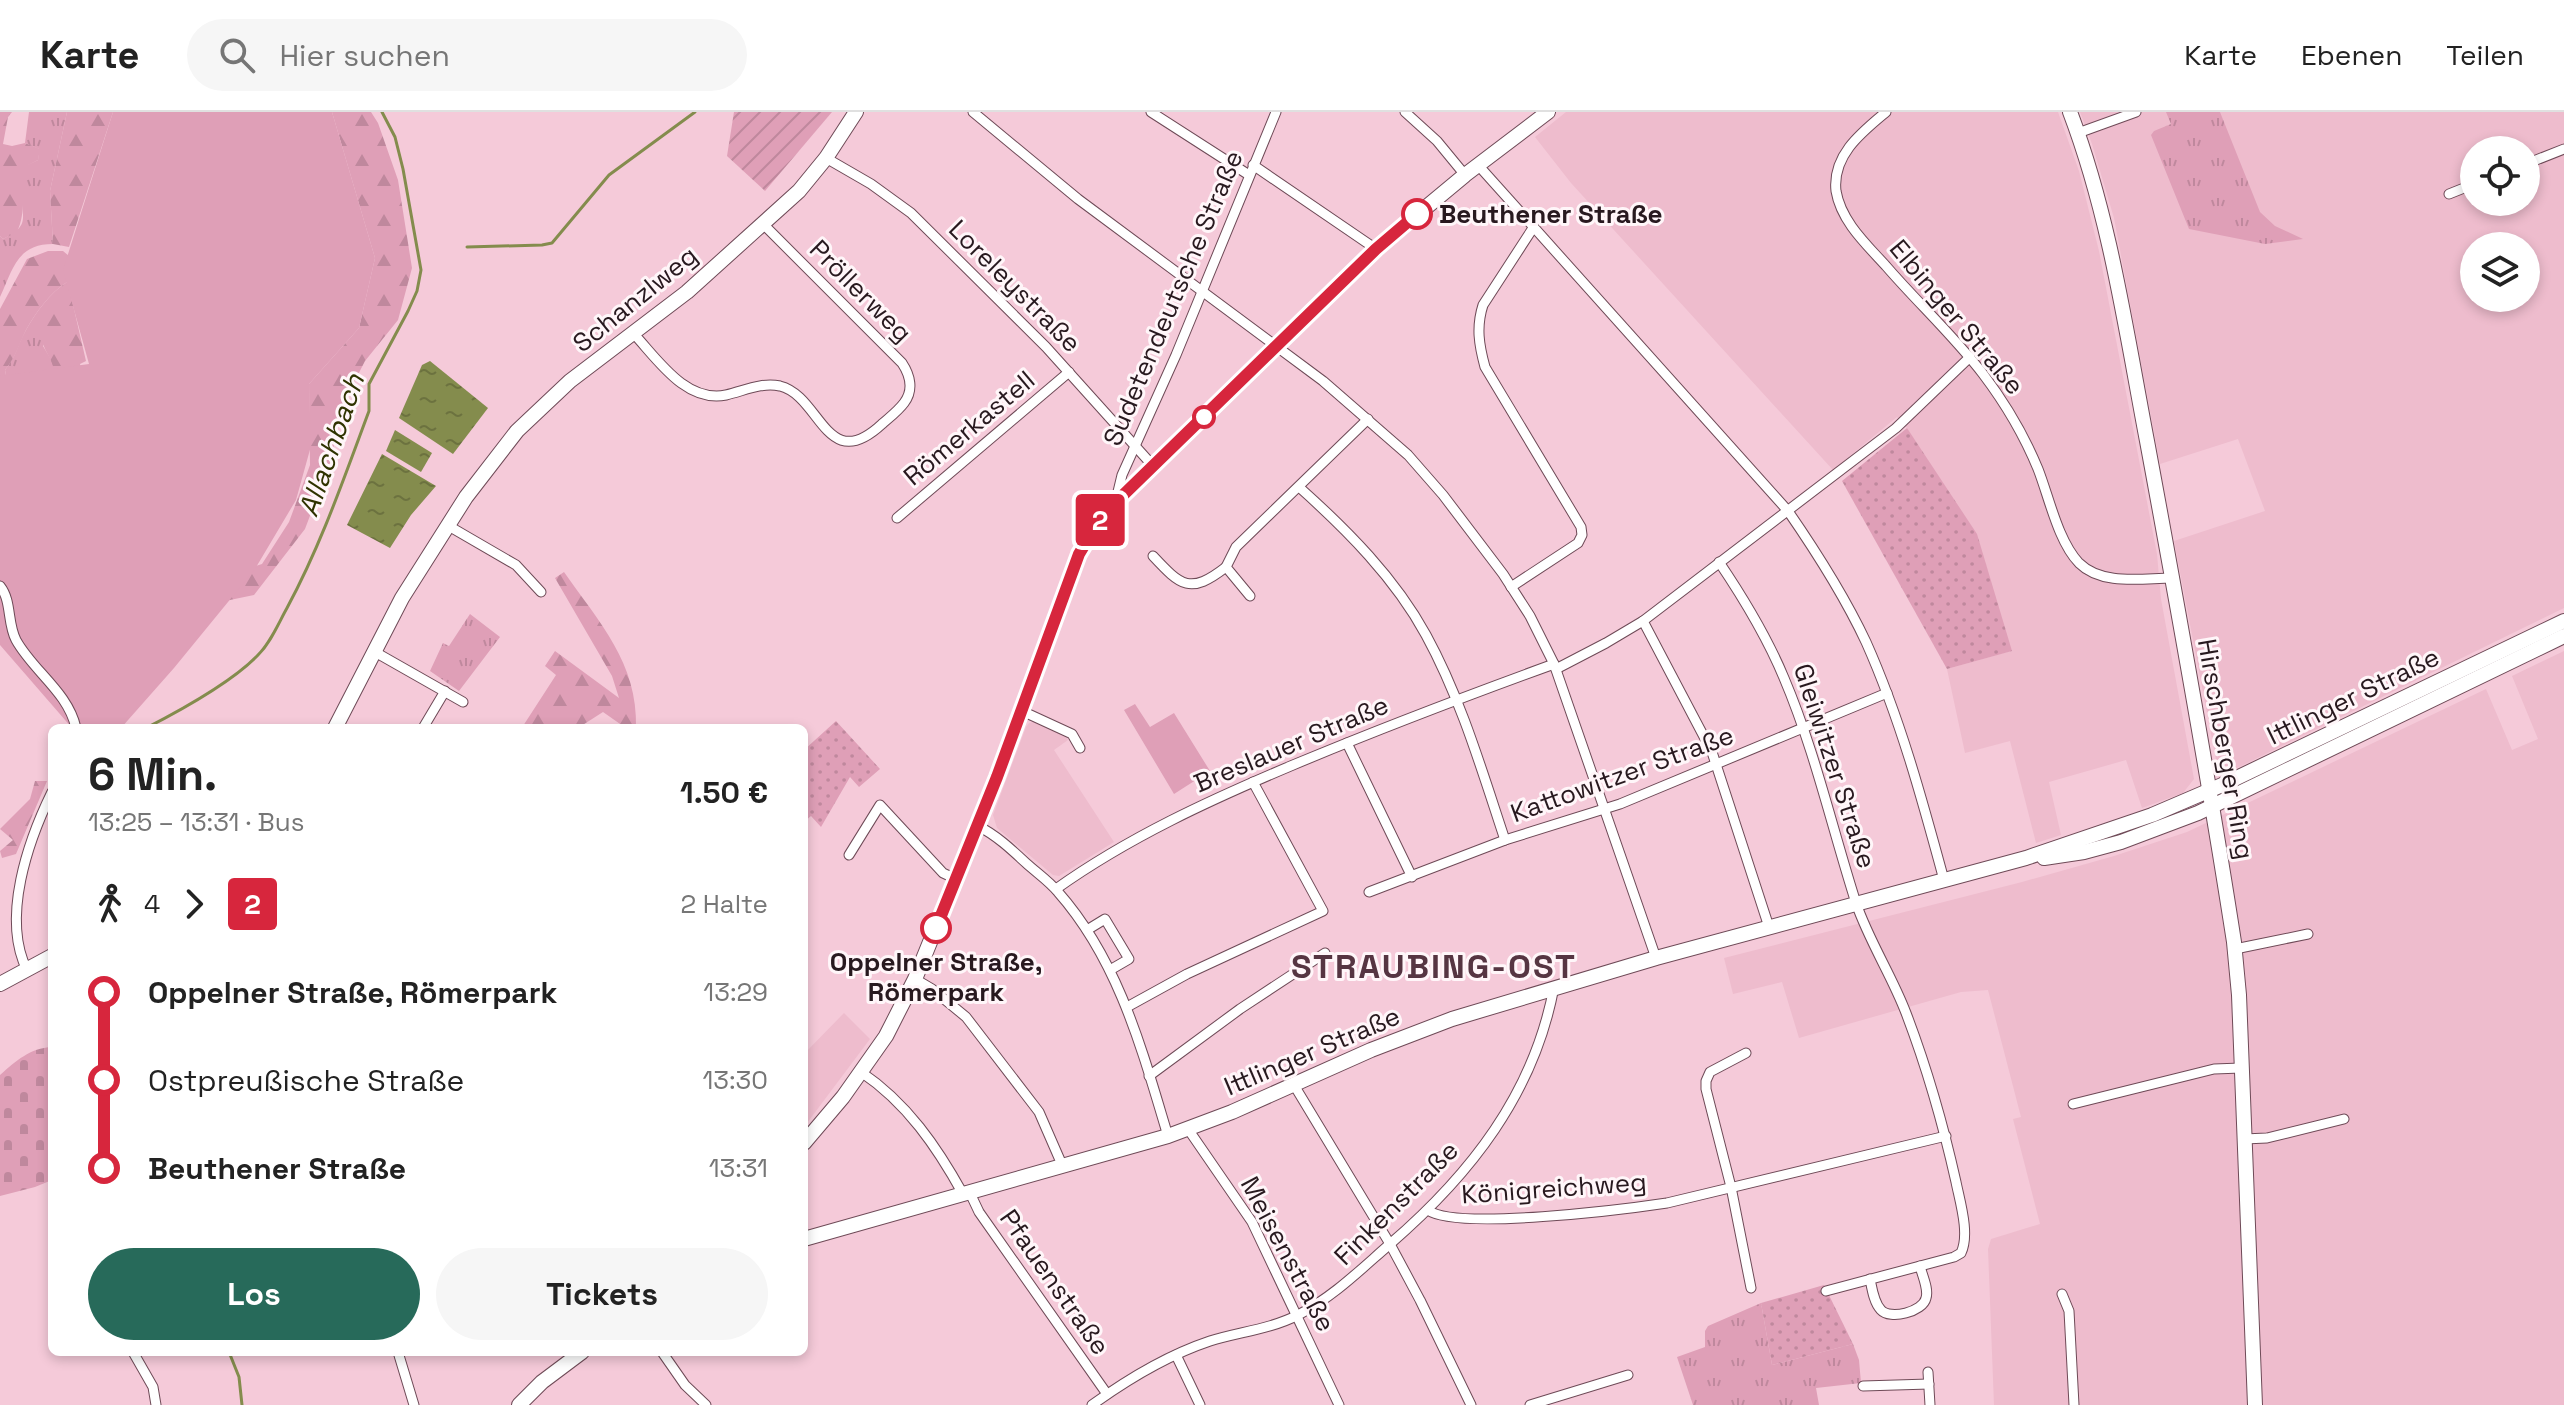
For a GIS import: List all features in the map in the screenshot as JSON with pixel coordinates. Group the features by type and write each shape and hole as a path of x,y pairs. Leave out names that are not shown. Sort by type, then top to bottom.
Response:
{"street":[{"name":"Schanzlweg","path":"337,724 402,598 486,468 532,415 570,381 687,292 806,183 856,112"},
{"path":"973,112 1078,199 1310,370 1408,455 1443,495 1489,553 1530,616 1555,666 1656,958"},
{"path":"1151,112 1249,175"},
{"name":"Sudetendeutsche Straße","path":"1116,502 1122,475 1276,112"},
{"path":"1405,112 1437,141 1465,175"},
{"path":"808,1138 886,1036 915,979 978,826 1079,554 1097,524 1376,249 1465,175 1548,112"},
{"name":"Elbinger Straße","path":"1886,112 1861,132 1841,161 1836,176 1836,191 1841,206 1856,232 1970,357 2014,418 2038,468 2060,529 2078,562 2091,572 2110,578 2172,578"},
{"name":"Hirschberger Ring","path":"2070,112 2091,173 2118,290 2172,578 2235,949 2255,1405"},
{"path":"2078,133 2136,112"},
{"path":"2540,158 2564,149"},
{"name":"Loreleystraße","path":"826,158 871,184 911,213 1069,372 1154,467"},
{"path":"1253,165 1376,249"},
{"path":"1478,165 1788,511 1831,575 1865,641 1887,693 1919,788 1944,880"},
{"path":"2449,194 2460,190"},
{"name":"Pröllerweg","path":"634,334 677,380 699,394 713,396 757,386 781,386 800,398 833,436 857,440 872,433 903,405 910,387 907,371 763,224"},
{"path":"1511,587 1578,543 1582,535 1581,527 1485,367 1479,347 1479,318 1483,305 1533,228"},
{"name":"Breslauer Straße","path":"1056,889 1126,843 1253,782 1456,700 1555,666 1606,643 1643,621 1896,428 1970,357"},
{"name":"Römerkastell","path":"897,518 1069,372"},
{"path":"1153,556 1184,584 1197,585 1209,580 1226,567 1236,547 1368,419"},
{"path":"1299,487 1338,521 1398,593 1425,633 1456,700 1505,840"},
{"path":"447,525 516,565 541,592"},
{"name":"Gleiwitzer Straße","path":"1719,562 1769,645 1804,729 1856,903 1905,1011 1946,1136 1964,1246 1961,1253 1954,1257 1920,1266"},
{"path":"1226,567 1250,596"},
{"path":"0,586 5,592 15,638 65,702 75,724"},
{"path":"1643,621 1717,765 1769,927"},
{"name":"Ittlinger Straße","path":"808,1238 1168,1136 1422,1029 1554,987 2026,858 2152,815 2209,791 2564,621"},
{"name":"Ittlinger Straße","path":"2026,858 2050,858 2084,852 2121,842 2211,808 2564,636"},
{"path":"375,652 463,702"},
{"path":"425,724 445,691"},
{"name":"Kattowitzer Straße","path":"1369,892 1505,840 1603,809 1887,693"},
{"path":"1022,711 1072,734 1080,748"},
{"path":"1347,743 1412,877"},
{"path":"1127,1007 1187,974 1323,911 1253,782"},
{"path":"27,970 18,942 19,883 26,854 48,802"},
{"path":"849,855 880,805 943,873 956,879"},
{"path":"978,826 993,834 1056,889 1087,930 1127,1007 1168,1136"},
{"path":"1087,930 1105,919 1129,959 1110,970"},
{"path":"2235,949 2308,934"},
{"path":"1149,1076 1240,1009 1325,953"},
{"path":"0,984 48,958"},
{"path":"915,979 966,1017 1039,1112 1063,1167"},
{"name":"Finkenstraße","path":"1092,1405 1176,1355 1298,1315 1349,1282 1428,1210 1486,1143 1523,1084 1540,1043 1554,987"},
{"path":"1746,1053 1710,1072 1706,1089 1731,1187 1751,1288"},
{"path":"2073,1104 2214,1069 2241,1068"},
{"name":"Pfauenstraße","path":"861,1072 888,1093 925,1132 1107,1394"},
{"path":"1294,1085 1390,1244 1471,1405"},
{"path":"2244,1139 2267,1138 2344,1119"},
{"name":"Meisenstraße","path":"1188,1129 1252,1222 1339,1405"},
{"name":"Königreichweg","path":"1428,1210 1440,1216 1505,1218 1596,1214 1664,1203 1946,1136"},
{"path":"1826,1291 1870,1279 1920,1266 1927,1293 1918,1308 1885,1314 1877,1305 1870,1279"},
{"path":"2062,1294 2069,1311 2074,1405"},
{"path":"1176,1355 1200,1405"},
{"path":"135,1356 153,1387 156,1405"},
{"path":"399,1356 414,1405"},
{"path":"519,1405 542,1382 577,1356"},
{"path":"665,1356 685,1385 706,1405"},
{"path":"1928,1372 1930,1405"},
{"path":"1530,1405 1628,1375"},
{"path":"1863,1386 1929,1384"}],"shaded area":[{"path":"1566,112 2058,112 2079,171 2099,251 2157,554 2161,599 2194,779 2183,793 2142,808 2126,760 2049,782 2061,835 2036,843 2010,741 1965,753 1947,669 2011,651 1907,428 1897,417 1833,470 1571,183 1535,137"},
{"path":"2080,112 2564,112 2564,608 2235,769 2222,768 2216,760 2174,541 2265,511 2238,439 2160,464 2114,218"},
{"path":"2564,651 2564,1405 1994,1405 1988,1249 1991,1239 2040,1224 2013,1119 2021,1117 1988,990 1961,992 1799,1038 1782,982 1733,994 1724,958 2022,882 2187,832 2486,689 2512,750 2538,739 2512,676"},
{"path":"1036,721 1066,735 1068,740 1054,750 1114,842 1059,876 1053,875 997,828 993,815 1026,727"},
{"path":"844,1013 870,1039 808,1122 808,1050"}],"green space":[{"path":"0,112 12,112 8,117 3,144 12,146 25,143 40,149 38,160 21,169 23,209 17,232 3,239 0,236"},
{"path":"29,112 67,112 50,191 53,244 31,248 24,253 13,268 0,297 0,236 3,239 21,226 21,168 38,160 39,149 25,143"},
{"path":"67,112 113,112 69,247 53,244 50,191"},
{"path":"113,112 332,112 375,258 359,328 309,384 311,446 296,500 255,569 125,724 69,724 0,645 0,376 89,364 63,270"},
{"path":"332,112 371,112 378,123 398,180 412,268 398,320 365,361 341,408 331,460 305,529 254,595 201,606 220,577 262,564 289,522 310,465 309,384 359,328 375,258"},
{"path":"734,112 832,112 765,191 727,156"},
{"path":"2166,112 2220,112 2260,212 2275,226 2303,239 2265,244 2189,229 2151,135 2171,124"},
{"path":"48,251 63,251 69,256 67,282 49,297 34,316 5,370 8,385 0,386 0,309 27,259"},
{"path":"67,282 71,296 43,346 55,366 54,379 8,385 5,370 34,316"},
{"path":"71,296 86,361 80,364 82,372 54,379 53,366 43,341 43,327 62,297"},
{"path":"1907,428 1977,534 2012,651 1947,669 1842,481"},
{"path":"564,572 614,644 631,683 636,724 620,724 603,712 584,724 524,724 556,675 545,666 555,651 619,698 612,676 555,578"},
{"path":"470,614 500,637 459,691 430,671 443,643 449,646"},
{"path":"1135,704 1150,727 1174,713 1210,771 1174,794 1124,710"},
{"path":"836,721 880,769 859,787 850,777 821,827 811,816 808,819 808,746"},
{"path":"35,781 47,781 16,854 2,858 0,851 13,840 0,829 30,799"},
{"path":"48,1048 48,1182 0,1196 0,1075 18,1060"},
{"path":"1824,1285 1853,1344 1772,1365 1761,1303"},
{"path":"1761,1303 1772,1365 1853,1344 1859,1360 1861,1383 1816,1388 1819,1405 1693,1405 1677,1357 1705,1347 1708,1326"}],"water":[{"path":"430,361 488,408 453,454 399,418 422,365"},
{"path":"395,430 432,453 421,472 386,451"},
{"path":"382,454 436,486 411,515 390,548 347,525"}],"waterway":[{"name":"Allachbach","path":"153,724 234,676 271,639 311,560 341,486 369,411 369,384 417,291 421,270 403,169 395,137 382,112"},
{"path":"467,247 552,243 609,175 695,112"},
{"name":"Allachbach","path":"231,1356 239,1377 242,1405"}],"bus line":[{"name":"2","path":"936,928 1088,536 1116,502 1376,249 1417,214"}],"place":[{"name":"Beuthener Straße","path":"1417,214"},
{"name":"Oppelner Straße, Römerpark","path":"936,928"}],"district":[{"name":"STRAUBING-OST","path":"1434,966"}]}
